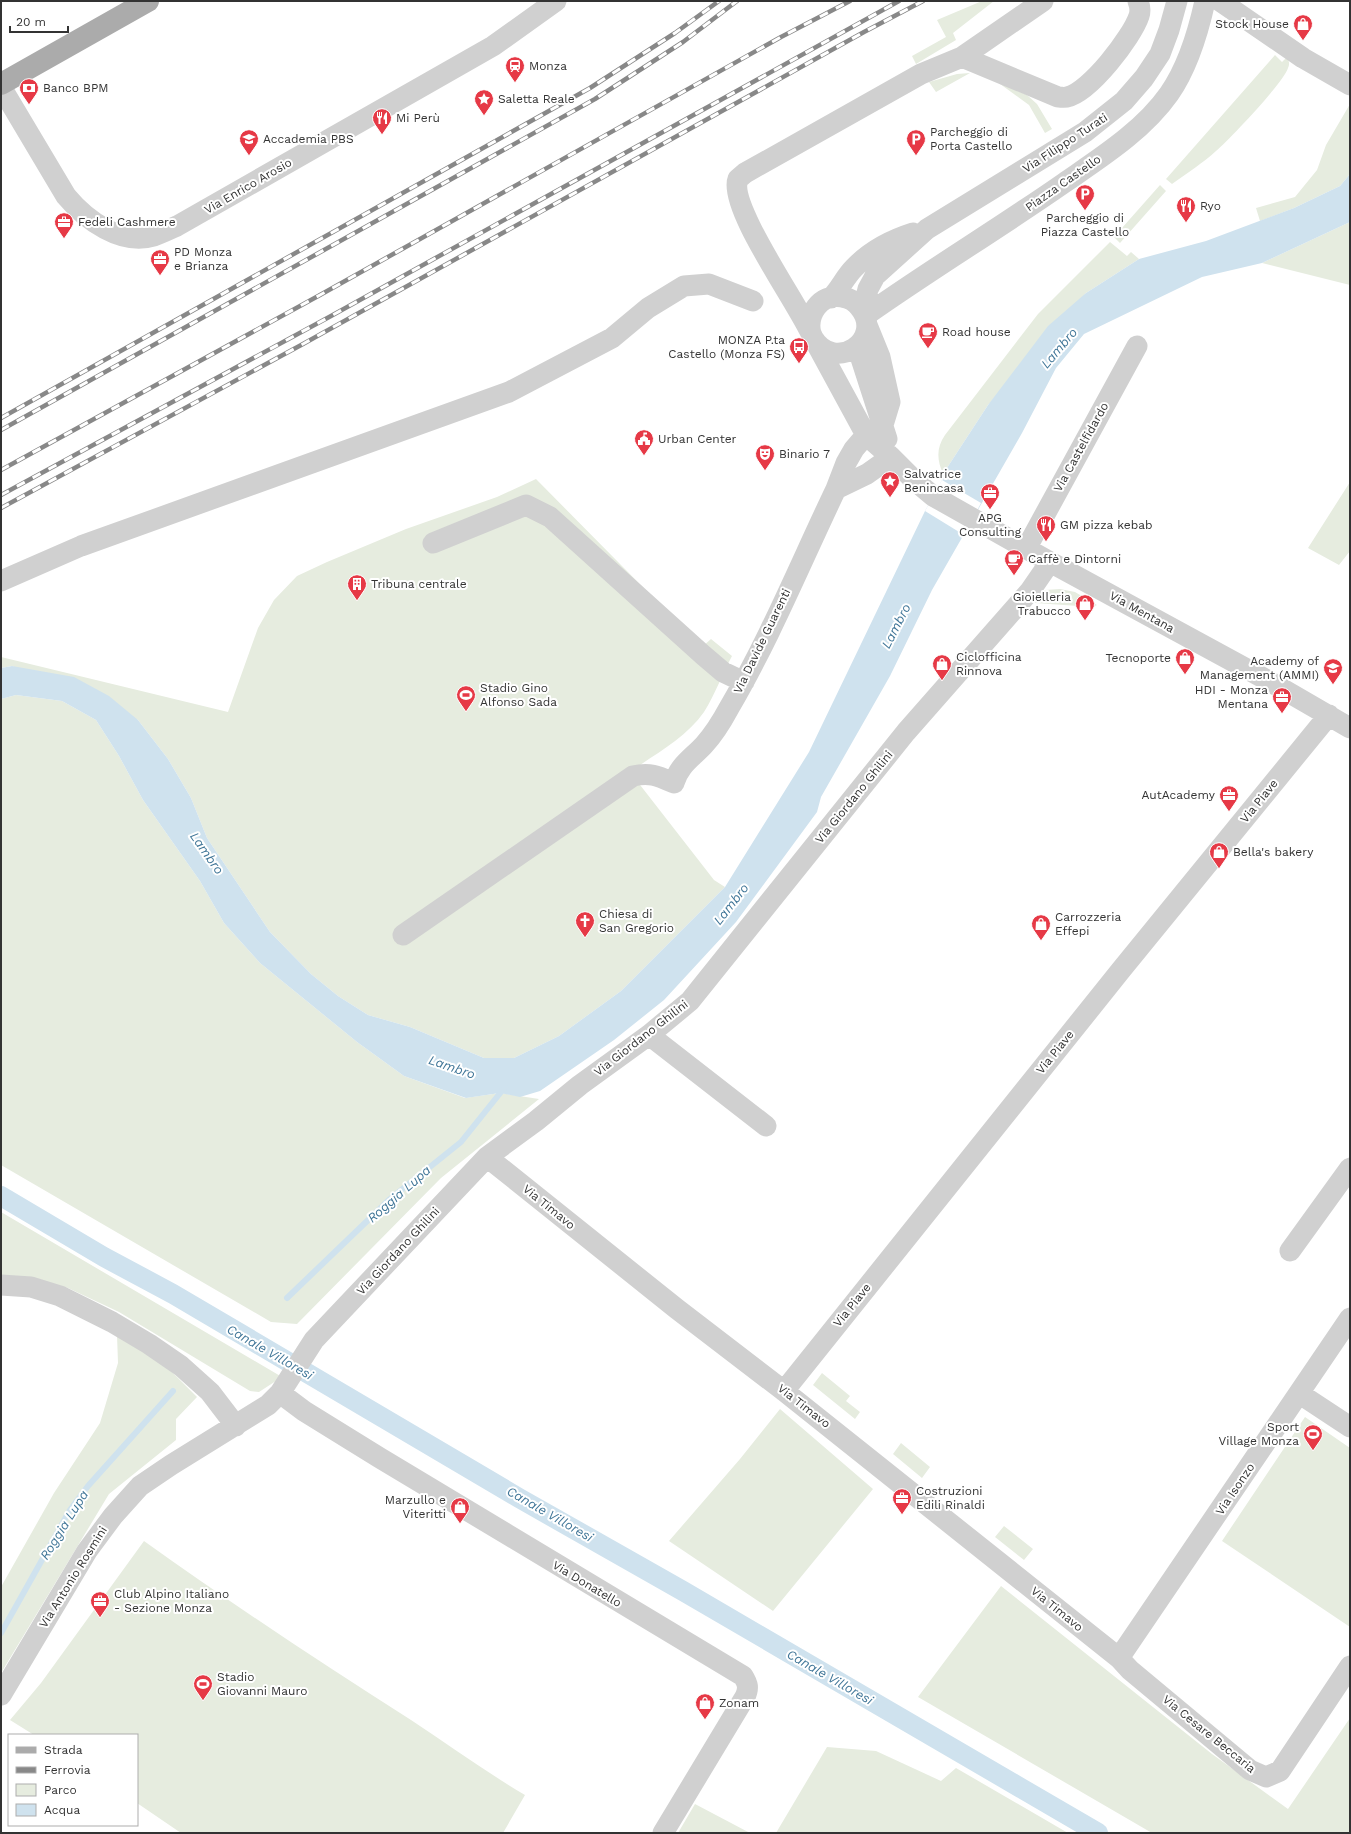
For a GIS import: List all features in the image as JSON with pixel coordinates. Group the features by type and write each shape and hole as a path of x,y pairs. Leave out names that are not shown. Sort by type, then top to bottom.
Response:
{"main road":[{"path":"1,84 148,1"}],"street":[{"path":"836,489 867,474 892,457 814,339 751,228 737,182 740,177 920,74 962,57 1043,1"},
{"path":"962,57 1058,97 1067,98 1087,86 1098,76 1121,47 1140,15 1141,7 1138,1"},
{"name":"Via Filippo Turati","path":"826,300 866,257 894,241 926,229 1065,145 1098,123 1116,108 1136,88 1153,66 1169,30 1177,1"},
{"name":"Piazza Castello","path":"865,317 1086,168 1123,140 1151,115 1169,94 1184,68 1200,22 1205,1"},
{"path":"1220,1 1303,58 1350,85"},
{"name":"Via Enrico Arosio","path":"1,87 66,196 79,212 92,222 121,235 136,237 153,236 177,226 435,80 493,46 548,6"},
{"name":"Via Filippo Turati","path":"865,317 868,289 875,276 926,229"},
{"path":"1,581 81,546 509,392 612,338 648,308 684,286 708,284 753,301"},
{"path":"786,290 808,302 843,297 851,300 865,317 865,336 857,346 849,352 836,354 823,349 814,339 810,324 811,315 826,300"},
{"name":"Via Davide Guarenti","path":"403,935 633,776 645,773 674,782 677,773 683,765 703,746 716,730 744,682 836,489 846,463 874,430 890,402 880,357 865,317"},
{"path":"857,346 874,430"},
{"name":"Via Castelfidardo","path":"1026,549 1137,346"},
{"name":"Via Mentana","path":"892,457 914,480 933,496 1026,549 1269,681 1350,728"},
{"path":"433,543 526,505 550,517 703,656 723,672 744,682"},
{"name":"Via Giordano Ghilini","path":"285,1384 314,1340 487,1157 536,1121 580,1085 649,1035 690,1001 906,732 1030,591 1050,562"},
{"name":"Via Piave","path":"784,1391 1116,976 1329,716"},
{"path":"649,1035 766,1126"},
{"name":"Via Timavo","path":"487,1157 1119,1658"},
{"path":"1290,1251 1350,1168"},
{"path":"1,1285 31,1287 60,1296 112,1322 149,1344 181,1366 210,1392 236,1426"},
{"name":"Via Isonzo","path":"1119,1658 1300,1394 1350,1318"},
{"name":"Via Antonio Rosmini","path":"1,1695 87,1551 113,1516 140,1486 268,1405 285,1384"},
{"name":"Via Donatello","path":"285,1384 304,1410 380,1458 743,1676 747,1684 748,1691 745,1697 663,1833"},
{"path":"1300,1394 1350,1427"},
{"name":"Via Cesare Beccaria","path":"1119,1658 1130,1670 1250,1770 1266,1777 1280,1771 1350,1666"}],"green space":[{"path":"982,1 994,1 953,33 956,40 916,64 912,56 946,37 937,20"},
{"path":"1275,55 1282,62 1287,57 1289,67 1277,85 1255,111 1223,145 1206,160 1172,184 1166,179"},
{"path":"970,73 936,92 929,82 957,74"},
{"path":"996,81 1027,95 1037,104 1052,129 1045,133 1029,105"},
{"path":"1350,104 1350,174 1340,186 1294,208 1260,221 1256,208 1295,197 1317,170 1326,145"},
{"path":"1160,185 1166,191 1120,243 1114,237"},
{"path":"1350,222 1350,285 1262,263"},
{"path":"1110,242 1127,256 1131,252 1139,259 1086,293 988,405 943,474 938,454 940,445 945,435 1038,314"},
{"name":"Stadio Gino Alfonso Sada","path":"536,479 702,647 711,639 732,656 708,705 697,721 670,745 630,772 714,880 725,887 621,991 559,1036 514,1058 484,1058 410,1027 368,1015 338,996 311,974 270,932 207,838 191,798 168,759 138,720 12,666 1,668 1,657 228,712 258,628 274,600 297,576 406,529 497,497"},
{"path":"1350,482 1350,551 1339,565 1308,548"},
{"path":"1060,589 1075,592 1097,605 1093,607 1035,603 1035,597 1045,590"},
{"path":"16,695 62,701 96,720 119,756 143,800 200,881 224,923 260,963 357,1042 404,1076 465,1098 500,1093 539,1099 441,1178 297,1324 271,1322 1,1165 1,699"},
{"path":"1,1212 282,1377 259,1392 250,1391 119,1312 68,1288 30,1278 1,1276"},
{"path":"117,1335 163,1363 197,1397 176,1419 176,1440 109,1494 1,1673 1,1587 54,1493 100,1423 118,1363"},
{"path":"822,1373 850,1396 846,1401 860,1412 855,1419 813,1385"},
{"path":"780,1409 873,1489 773,1611 669,1541 740,1459"},
{"path":"1305,1417 1350,1448 1350,1627 1222,1541"},
{"path":"901,1443 930,1467 922,1478 893,1454"},
{"path":"1004,1526 1033,1549 1024,1560 995,1537"},
{"name":"Stadio Giovanni Mauro","path":"144,1541 276,1632 525,1795 503,1833 181,1833 138,1804 138,1734 32,1734 10,1720 41,1683"},
{"path":"1001,1586 1212,1754 1288,1809 1350,1718 1350,1833 1152,1833 918,1697"},
{"path":"827,1747 876,1751 941,1781 956,1768 1068,1833 776,1833"},
{"path":"695,1804 750,1833 678,1833"}],"water":[{"name":"Lambro","path":"1350,174 1350,222 1262,263 1202,277 1084,334 1056,368 1022,433 932,590 890,676 821,797 817,812 736,922 664,1000 614,1040 540,1091 520,1097 500,1093 466,1098 404,1076 357,1042 260,963 224,923 200,881 143,800 119,756 96,720 62,701 16,695 1,699 1,668 12,666 74,677 109,696 138,720 168,759 191,798 207,838 270,932 311,974 338,996 368,1015 410,1027 484,1058 514,1058 559,1036 621,991 725,887 809,752 925,511 942,480 943,474 988,405 1048,326 1086,293 1139,259 1206,241 1294,208 1340,186"}],"pier":[{"path":"942,480 981,503 964,535 925,511"}],"waterway":[{"name":"Roggia Lupa","path":"287,1298 390,1199 461,1142 505,1087"},
{"name":"Canale Villoresi","path":"1,1196 104,1257 173,1294 519,1498 683,1591 1098,1833"},
{"name":"Roggia Lupa","path":"1,1633 70,1510 88,1486 173,1391"}],"railway":[{"path":"1,418 590,88 675,33 719,1"},
{"path":"1,430 595,99 683,42 737,1"},
{"path":"1,470 320,295 781,37 850,1"},
{"path":"1,495 331,316 899,1"},
{"path":"1,508 303,344 864,32 923,1"}],"place":[{"name":"Stock House","path":"1303,41"},
{"name":"Monza","path":"515,83"},
{"name":"Banco BPM","path":"29,105"},
{"name":"Saletta Reale","path":"484,116"},
{"name":"Mi Perù","path":"382,135"},
{"name":"Accademia PBS","path":"249,156"},
{"name":"Parcheggio di Porta Castello","path":"916,156"},
{"name":"Parcheggio di Piazza Castello","path":"1085,211"},
{"name":"Ryo","path":"1186,223"},
{"name":"Fedeli Cashmere","path":"64,239"},
{"name":"PD Monza e Brianza","path":"160,276"},
{"name":"Road house","path":"928,349"},
{"name":"MONZA P.ta Castello (Monza FS)","path":"799,364"},
{"name":"Urban Center","path":"644,456"},
{"name":"Binario 7","path":"765,471"},
{"name":"Salvatrice Benincasa","path":"890,498"},
{"name":"APG Consulting","path":"990,510"},
{"name":"GM pizza kebab","path":"1046,542"},
{"name":"Caffè e Dintorni","path":"1014,576"},
{"name":"Tribuna centrale","path":"357,601"},
{"name":"Gioielleria Trabucco","path":"1085,621"},
{"name":"Tecnoporte","path":"1185,675"},
{"name":"Ciclofficina Rinnova","path":"942,681"},
{"name":"Academy of Management (AMMI)","path":"1333,685"},
{"name":"Stadio Gino Alfonso Sada","path":"466,712"},
{"name":"HDI - Monza Mentana","path":"1282,714"},
{"name":"AutAcademy","path":"1229,812"},
{"name":"Bella's bakery","path":"1219,869"},
{"name":"Chiesa di San Gregorio","path":"585,938"},
{"name":"Carrozzeria Effepi","path":"1041,941"},
{"name":"Sport Village Monza","path":"1313,1451"},
{"name":"Costruzioni Edili Rinaldi","path":"902,1515"},
{"name":"Marzullo e Viteritti","path":"460,1524"},
{"name":"Club Alpino Italiano - Sezione Monza","path":"100,1618"},
{"name":"Stadio Giovanni Mauro","path":"203,1701"},
{"name":"Zonam","path":"705,1720"}]}
